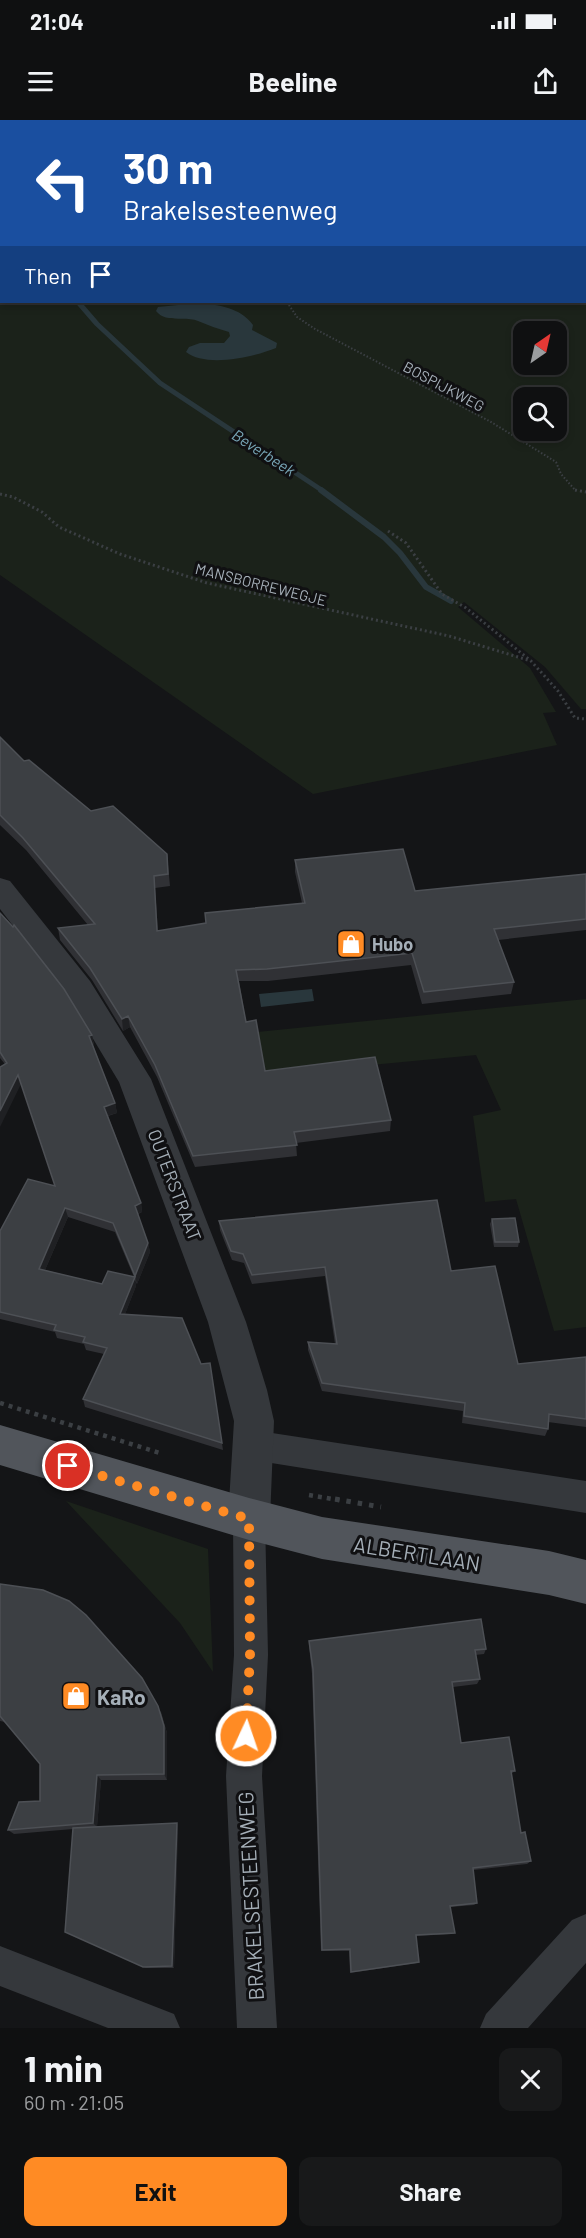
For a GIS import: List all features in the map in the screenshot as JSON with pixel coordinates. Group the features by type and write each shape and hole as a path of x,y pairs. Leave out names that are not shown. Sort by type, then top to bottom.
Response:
{"main road":[{"path":"0,1445 249,1519"},
{"name":"ALBERTLAAN","path":"249,1519 322,1538 549,1573 586,1582"}],"street":[{"name":"OUTERSTRAAT","path":"0,888 79,989 134,1078 227,1322 252,1411 254,1421 249,1519"},
{"path":"252,1445 586,1497"},
{"name":"BRAKELSESTEENWEG","path":"249,1519 250,1655 244,1776 257,2028"},
{"path":"500,2028 586,1934"},
{"path":"0,1966 160,2028"},
{"path":"235,2028 257,2028"}],"path":[{"name":"BOSPIJKWEG","path":"288,303 297,317 315,329 491,422 556,462 561,474 577,492 586,492"},
{"name":"MANSBORREWEGJE","path":"0,494 13,497 42,512 59,527 120,554 207,583 449,636 531,661"},
{"path":"388,531 406,543 442,594 466,608 531,661 558,691 575,718 586,719"}],"shaded area":[{"path":"0,303 586,303 586,709 581,709 545,667 464,602 458,607 530,668 556,712 543,713 557,745 313,794 0,575"},
{"path":"198,303 221,306 242,314 253,325 252,330 277,343 276,348 255,355 217,360 195,357 186,352 189,347 200,343 224,343 230,336 229,332 193,319 165,317 156,311 158,307"},
{"path":"312,989 314,1001 261,1007 259,994"},
{"path":"586,999 586,1327 554,1331 516,1199 485,1202 473,1116 501,1110 476,1055 266,1075 257,1032"},
{"path":"66,1501 208,1549 213,1672 180,1623"}],"building":[{"path":"0,737 24,761 29,760 91,811 113,806 167,854 168,874 154,876 157,931 206,923 205,913 305,903 295,860 403,849 415,891 586,874 586,919 494,929 514,982 424,992 412,953 267,969 236,970 246,1022 256,1020 265,1071 375,1057 391,1120 294,1132 297,1145 193,1156 155,1065 128,1016 122,1019 90,968 58,928 95,924 23,838 0,815"},
{"path":"0,913 13,927 14,925 64,989 92,1035 89,1036 115,1103 104,1107 141,1203 135,1206 148,1243 135,1276 113,1223 65,1208 39,1269 102,1284 108,1271 135,1277 120,1314 182,1318 201,1364 210,1363 222,1443 83,1399 107,1348 83,1342 85,1337 54,1330 56,1325 0,1312 0,1231 28,1179 55,1186 18,1075 0,1111 0,1067 7,1063 0,1052"},
{"path":"437,1200 451,1271 495,1266 518,1364 586,1357 586,1419 549,1414 548,1429 464,1416 465,1403 322,1383 308,1342 337,1344 325,1267 252,1275 243,1254 231,1251 219,1221"},
{"path":"515,1218 519,1242 495,1242 492,1219"},
{"name":"KaRo","path":"0,1584 43,1590 69,1601 86,1615 142,1678 158,1706 164,1726 164,1774 97,1775 93,1823 8,1830 19,1802 40,1801 40,1764 0,1716"},
{"path":"481,1619 486,1649 475,1650 480,1679 452,1682 461,1743 509,1737 515,1771 511,1771 521,1833 525,1832 531,1861 473,1868 477,1903 450,1906 455,1933 416,1935 419,1962 351,1972 350,1949 322,1950 313,1669 309,1641"},
{"path":"177,1823 172,1966 143,1967 65,1932 73,1828"}],"waterway":[{"name":"Beverbeek","path":"79,303 97,324 160,383 323,491"},
{"name":"Beverbeek","path":"321,490 384,537 400,553 426,587 451,601"}],"place":[{"name":"Hubo","path":"351,944"},
{"name":"KaRo","path":"76,1696"}],"route":[{"path":"68,1466 249,1519 250,1655 246,1736"}]}
